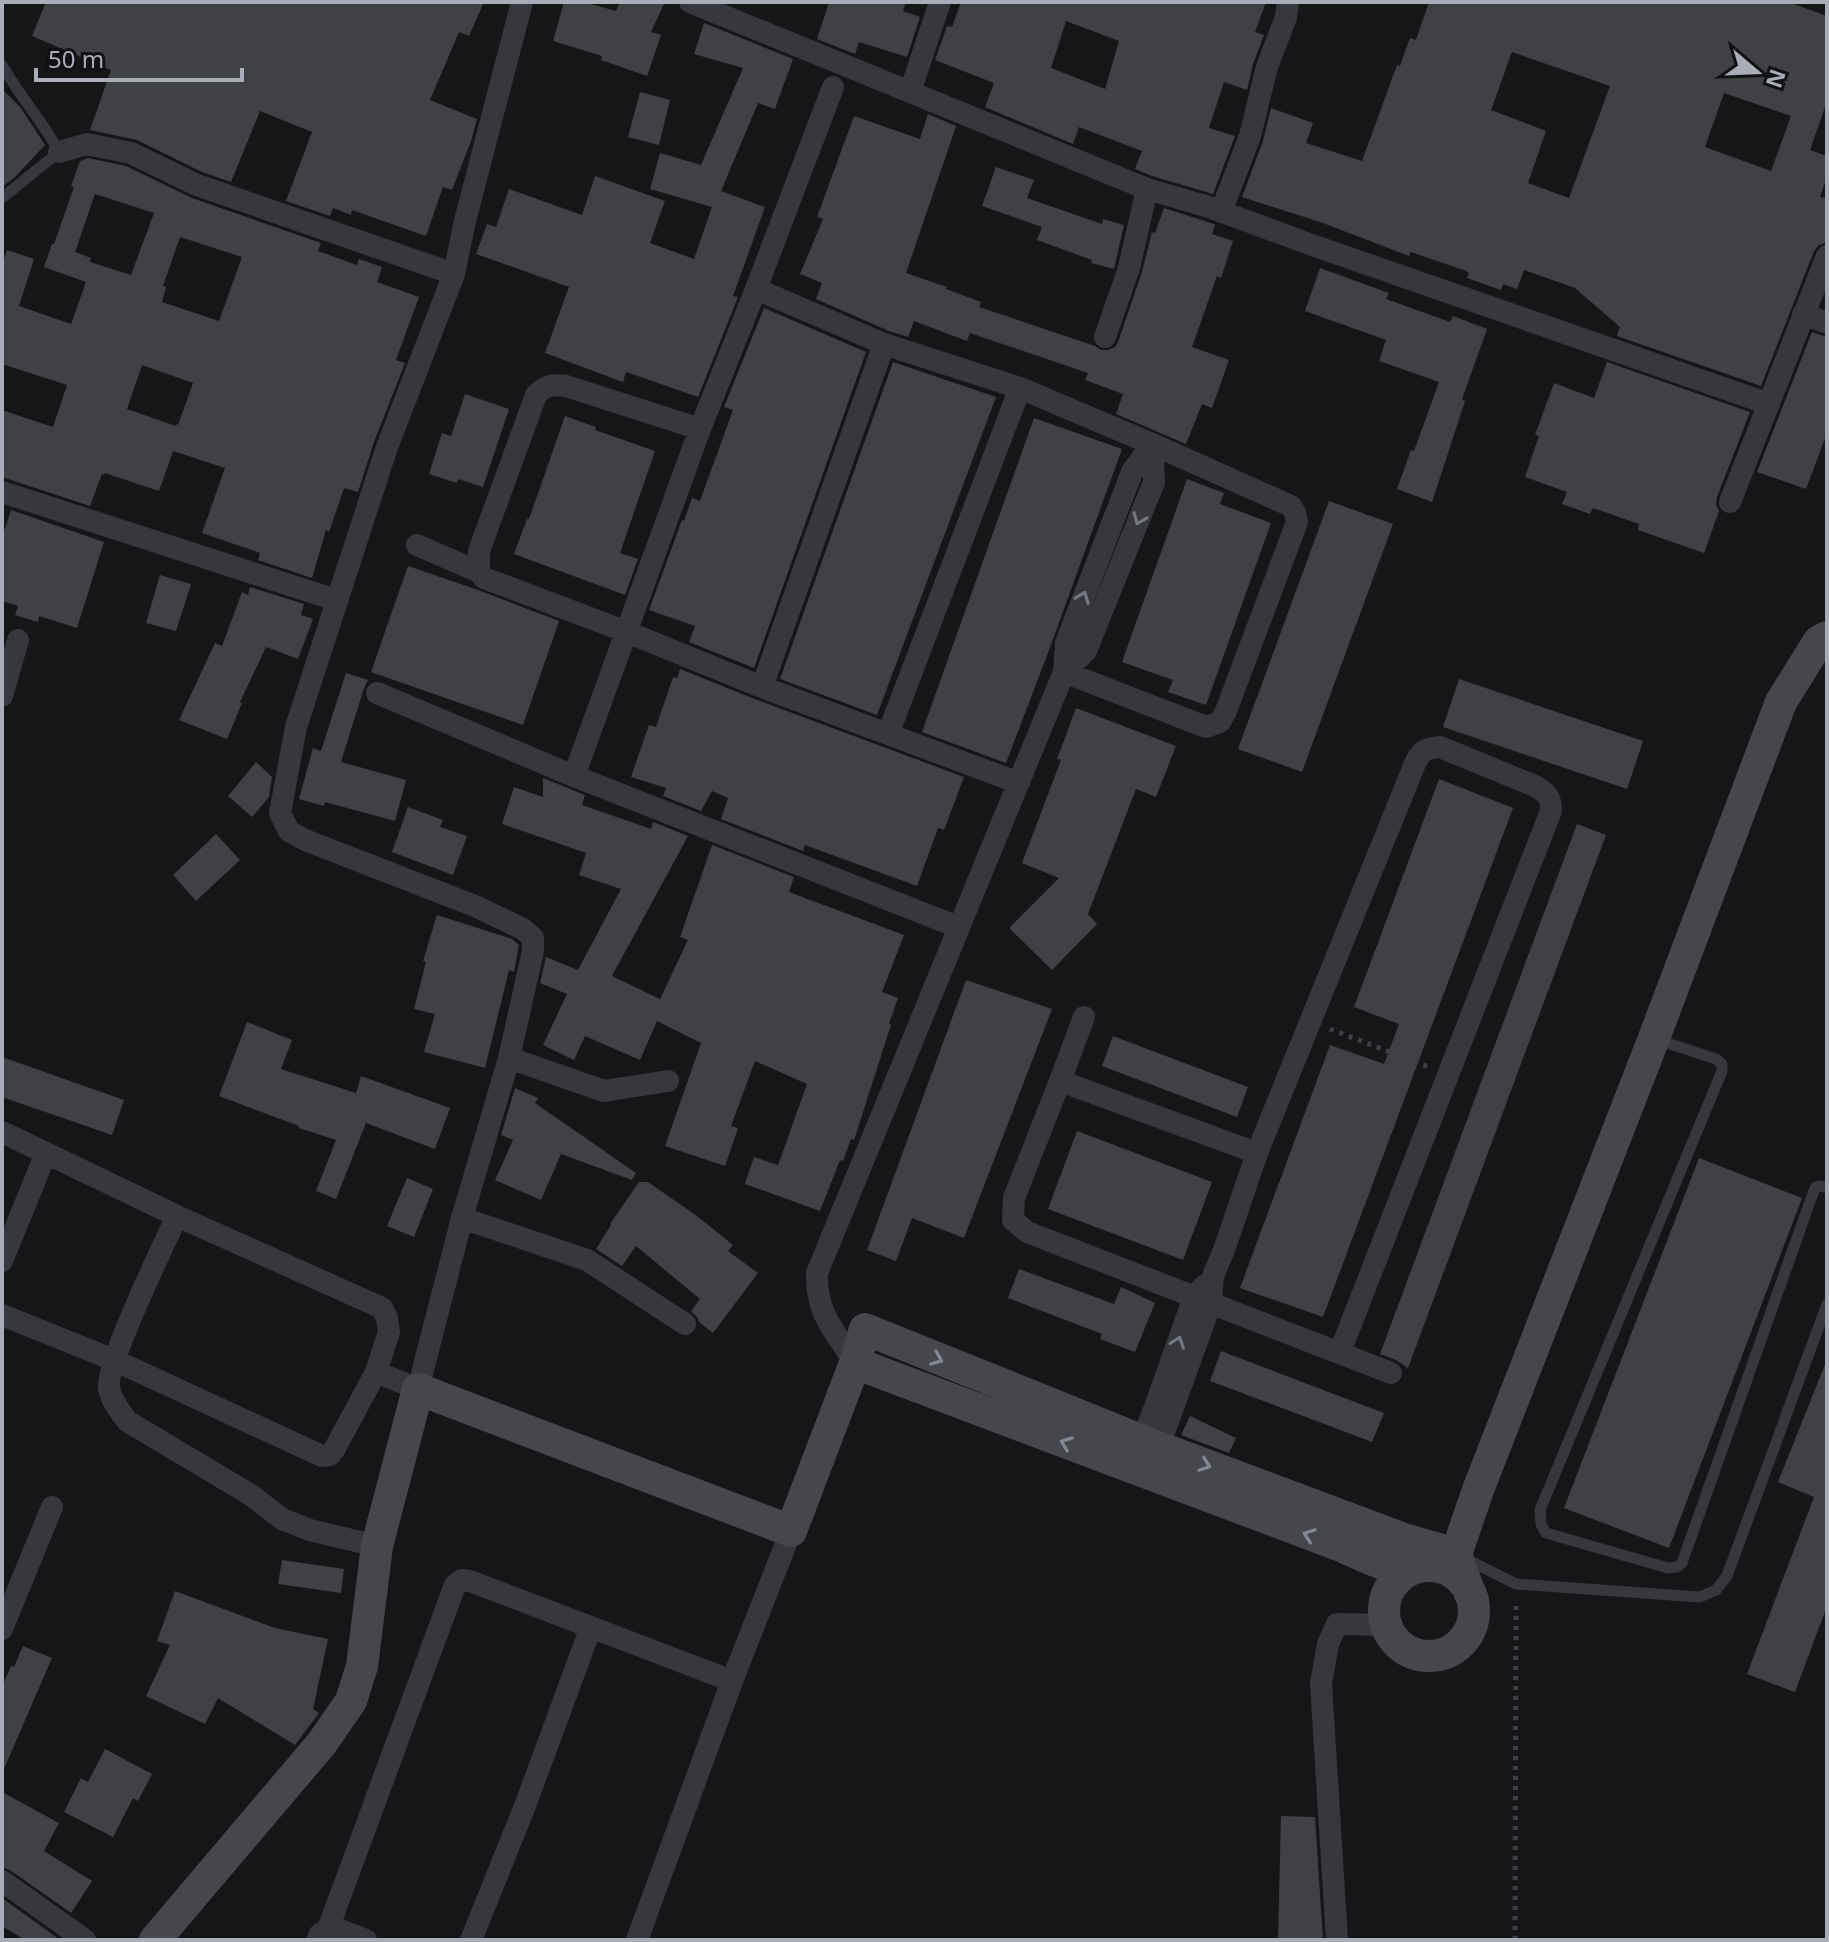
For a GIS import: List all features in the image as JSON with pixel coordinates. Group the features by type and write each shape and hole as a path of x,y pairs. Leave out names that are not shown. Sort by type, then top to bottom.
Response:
{"street":[{"path":"155,1940 322,1743 351,1701 362,1666 377,1546 462,1218 509,1058 533,951 533,938 523,929 475,906 305,840 289,831 280,813 296,727 336,600 387,447 454,274 522,2"},
{"path":"690,2 1147,189 1221,212 1769,404"},
{"path":"910,92 940,2"},
{"path":"1221,212 1250,136 1267,67 1286,17 1288,2"},
{"path":"574,776 700,429 833,87"},
{"path":"59,152 87,144 131,153 197,185 454,274"},
{"path":"1105,337 1129,268 1147,189"},
{"path":"1730,502 1827,256"},
{"path":"756,289 884,344 1020,388 1291,506 1297,522 1220,722 1206,727 1064,672"},
{"path":"1803,314 1827,323"},
{"path":"762,687 884,344"},
{"path":"479,572 479,551 536,395 544,387 553,384 566,386 700,429"},
{"path":"888,734 1020,388"},
{"path":"1145,1457 824,1317 817,1273 1064,672 1086,651 1154,482 1152,444"},
{"path":"2,492 336,600"},
{"path":"417,545 479,572 484,578 1019,783"},
{"path":"855,1363 1404,1539 1439,1557 1470,1594 1474,1608 1472,1622 1457,1646 1430,1656 1403,1648 1386,1625 1383,1610 1386,1595 1405,1572 1439,1557 1478,1490 1781,702 1819,641 1827,637"},
{"path":"2,696 18,640"},
{"path":"377,693 574,776 958,927"},
{"path":"1145,1457 1202,1300 1224,1250 1257,1153 1421,752 1430,747 1440,747 1535,786 1547,793 1551,811 1340,1352"},
{"path":"1084,1017 1014,1198 1013,1220 1027,1232 1391,1373"},
{"path":"509,1058 604,1091 668,1081"},
{"path":"1060,1081 1257,1153"},
{"path":"2,1132 177,1216 382,1308 389,1332 376,1372 334,1450 330,1455 322,1456 114,1360 2,1315"},
{"path":"2,1261 46,1153"},
{"path":"177,1216 114,1360 108,1386 115,1404 127,1421 251,1495 282,1519 310,1530 377,1546"},
{"path":"462,1218 587,1260 685,1324"},
{"path":"637,1940 732,1681 855,1363 850,1330"},
{"path":"376,1372 791,1531"},
{"path":"2,1629 52,1507"},
{"path":"323,1934 455,1585 462,1580 732,1681"},
{"path":"1337,1940 1321,1684 1328,1644 1337,1624 1386,1625"},
{"path":"471,1940 525,1806 591,1627"},
{"path":"2,1881 85,1940"},
{"path":"323,1934 340,1930 366,1940"}],"lane":[{"path":"2,65 59,152 2,198"},
{"path":"1654,1038 1716,1059 1722,1064 1722,1071 1540,1510 1541,1524 1546,1533 1668,1568 1682,1563 1813,1193 1816,1187 1827,1188"},
{"path":"1439,1557 1516,1584 1700,1597 1716,1590 1727,1576 1827,1304"}],"path":[{"path":"1311,1021 1449,1075"},
{"path":"1515,1940 1516,1584"}],"building":[{"path":"46,2 484,2 469,36 459,32 430,100 477,119 452,190 443,187 426,236 352,210 351,215 333,208 330,216 286,201 312,132 260,111 231,182 202,172 137,140 90,130 111,70 32,36"},
{"path":"564,2 583,2 616,11 620,2 665,2 651,32 661,35 647,76 601,60 602,56 553,41"},
{"path":"829,2 906,2 903,11 920,17 907,57 859,42 855,54 817,39"},
{"path":"961,2 1266,2 1255,32 1264,35 1247,90 1224,82 1209,128 1235,136 1213,194 1135,169 1142,151 1079,127 1073,144 985,107 994,83 935,60 947,26 952,27","holes":["1066,21 1119,41 1105,89 1051,68"]},
{"path":"1429,2 1788,2 1827,16 1827,101 1810,150 1827,156 1827,176 1820,197 1827,198 1827,242 1814,251 1761,386 1617,336 1620,327 1575,288 1524,270 1517,289 1503,284 1501,290 1467,278 1469,273 1466,271 1411,252 1409,256 1323,223 1242,197 1263,141 1271,108 1313,123 1306,143 1362,161 1397,65 1400,66 1410,38 1416,40","holes":["1512,52 1610,86 1569,198 1528,183 1546,131 1491,110","1724,93 1791,116 1771,171 1705,147"]},
{"path":"704,23 793,59 775,109 758,103 721,191 765,207 733,296 738,297 698,397 626,372 623,382 545,353 569,287 476,254 487,224 496,227 509,189 582,215 595,176 665,201 650,243 694,259 712,207 650,189 660,153 701,165 743,68 694,54"},
{"path":"2,89 20,107 45,145 2,187"},
{"path":"640,92 670,100 659,145 628,137"},
{"path":"928,114 956,126 906,273 981,302 979,307 1108,350 1118,342 1152,232 1155,233 1164,208 1214,224 1212,234 1233,241 1192,347 1229,360 1212,408 1202,404 1186,444 1116,414 1123,394 1085,380 1088,373 970,333 967,341 914,321 908,337 816,299 822,283 800,274 823,219 817,217 854,116 920,139"},
{"path":"88,158 126,166 192,198 321,243 318,251 357,265 359,259 382,267 377,282 419,297 396,360 405,363 358,492 344,488 329,532 326,530 312,578 258,560 260,553 202,533 225,468 173,451 159,491 105,473 90,506 2,477 2,410 53,427 67,385 2,364 2,265 7,250 34,259 19,306 71,324 86,282 44,267 74,187 71,186 80,161","holes":["95,194 154,213 131,275 90,262 91,258 75,252","180,237 242,257 219,321 162,302 166,287 163,286","142,365 193,383 176,426 127,409"]},
{"path":"996,167 1034,180 1027,198 1102,224 1103,219 1124,225 1114,269 1091,263 1092,260 1037,240 1042,227 982,206"},
{"path":"1320,268 1389,293 1386,299 1450,322 1453,316 1487,329 1462,399 1465,401 1432,502 1397,489 1439,382 1379,361 1386,340 1305,311"},
{"path":"764,308 866,352 754,668 689,642 695,626 649,610 692,498 700,501 733,410 724,407"},
{"path":"1812,332 1827,337 1827,433 1806,489 1757,472"},
{"path":"893,362 996,397 877,715 780,679"},
{"path":"1607,362 1750,412 1717,497 1719,511 1704,553 1638,530 1639,524 1593,508 1590,514 1562,504 1567,492 1525,477 1539,436 1535,435 1554,383 1594,398"},
{"path":"465,394 509,409 483,487 429,474 442,433 451,436"},
{"path":"565,416 655,451 620,553 638,559 625,595 514,554"},
{"path":"1034,418 1122,449 1006,763 922,732"},
{"path":"1187,479 1224,493 1220,504 1271,523 1206,705 1168,692 1173,680 1122,662"},
{"path":"1329,501 1393,524 1302,772 1238,749"},
{"path":"11,510 104,542 77,628 39,616 38,622 15,615 18,606 2,601 2,538"},
{"path":"408,566 559,621 523,725 371,672"},
{"path":"160,575 191,584 176,631 146,623"},
{"path":"250,587 304,604 301,615 313,619 298,659 266,647 240,702 227,739 179,720 215,643 222,646 242,592 248,595"},
{"path":"680,669 964,777 944,830 938,828 917,886 805,845 803,851 721,819 728,798 712,791 701,811 663,796 666,788 631,777 649,725 656,727 673,677 677,678"},
{"path":"346,673 368,680 341,762 406,780 395,821 325,802 324,806 299,799 313,748 321,751"},
{"path":"1459,679 1643,741 1627,789 1443,727"},
{"path":"1076,708 1176,746 1156,797 1136,789 1088,914 1097,924 1052,970 1009,928 1059,878 1022,863 1061,760 1057,759"},
{"path":"256,762 272,777 269,797 252,817 228,796"},
{"path":"543,778 585,795 582,805 651,829 653,822 688,836 612,976 660,999 688,940 680,937 712,845 794,877 789,892 904,935 882,992 898,998 891,1025 854,1140 851,1139 843,1161 840,1160 820,1211 745,1184 754,1157 778,1165 807,1084 755,1061 731,1126 738,1128 725,1166 665,1146 701,1043 657,1021 640,1060 585,1036 574,1060 543,1045 567,994 540,983 546,957 578,970 621,889 579,875 586,853 502,824 514,787 543,797"},
{"path":"1439,779 1513,808 1323,1317 1240,1288 1330,1045 1384,1064 1399,1024 1354,1007"},
{"path":"408,807 443,820 440,827 467,836 453,875 392,852"},
{"path":"1577,824 1606,835 1408,1368 1380,1354"},
{"path":"216,834 240,860 196,901 173,875"},
{"path":"437,915 512,939 519,945 514,972 509,970 485,1068 424,1052 435,1014 414,1009 426,962 423,961"},
{"path":"966,980 1052,1009 964,1238 912,1218 896,1261 867,1250"},
{"path":"247,1022 292,1040 281,1069 356,1093 361,1076 450,1108 435,1149 366,1123 336,1199 316,1191 336,1140 219,1096"},
{"path":"1113,1036 1248,1087 1237,1117 1102,1066"},
{"path":"2,1057 124,1100 112,1135 2,1097"},
{"path":"515,1088 538,1098 535,1103 636,1173 632,1180 561,1154 541,1200 495,1180 513,1140 501,1135"},
{"path":"1077,1131 1212,1182 1183,1260 1048,1209"},
{"path":"1699,1158 1802,1198 1669,1548 1564,1508"},
{"path":"407,1178 433,1189 414,1237 387,1226"},
{"path":"639,1182 648,1182 697,1216 733,1245 728,1251 758,1273 713,1333 691,1311 700,1299 636,1246 622,1266 596,1249"},
{"path":"1019,1269 1114,1304 1121,1287 1155,1303 1135,1352 1100,1339 1102,1334 1008,1298"},
{"path":"1221,1351 1384,1413 1372,1442 1210,1381"},
{"path":"1826,1362 1827,1606 1795,1692 1747,1674 1814,1497 1778,1482"},
{"path":"1190,1416 1236,1438 1229,1453 1181,1435"},
{"path":"282,1560 344,1569 341,1593 278,1584"},
{"path":"175,1591 275,1628 328,1639 313,1709 319,1713 295,1745 218,1698 205,1724 146,1696 170,1645 157,1641"},
{"path":"23,1646 52,1658 3,1771 2,1687"},
{"path":"105,1749 152,1774 138,1801 133,1798 113,1837 64,1812 81,1778 88,1782"},
{"path":"2,1792 59,1823 44,1851 92,1881 71,1913 2,1867"},
{"path":"1281,1816 1315,1817 1323,1940 1278,1940"},
{"path":"2,1898 56,1937 55,1940 25,1940 2,1926"}]}
